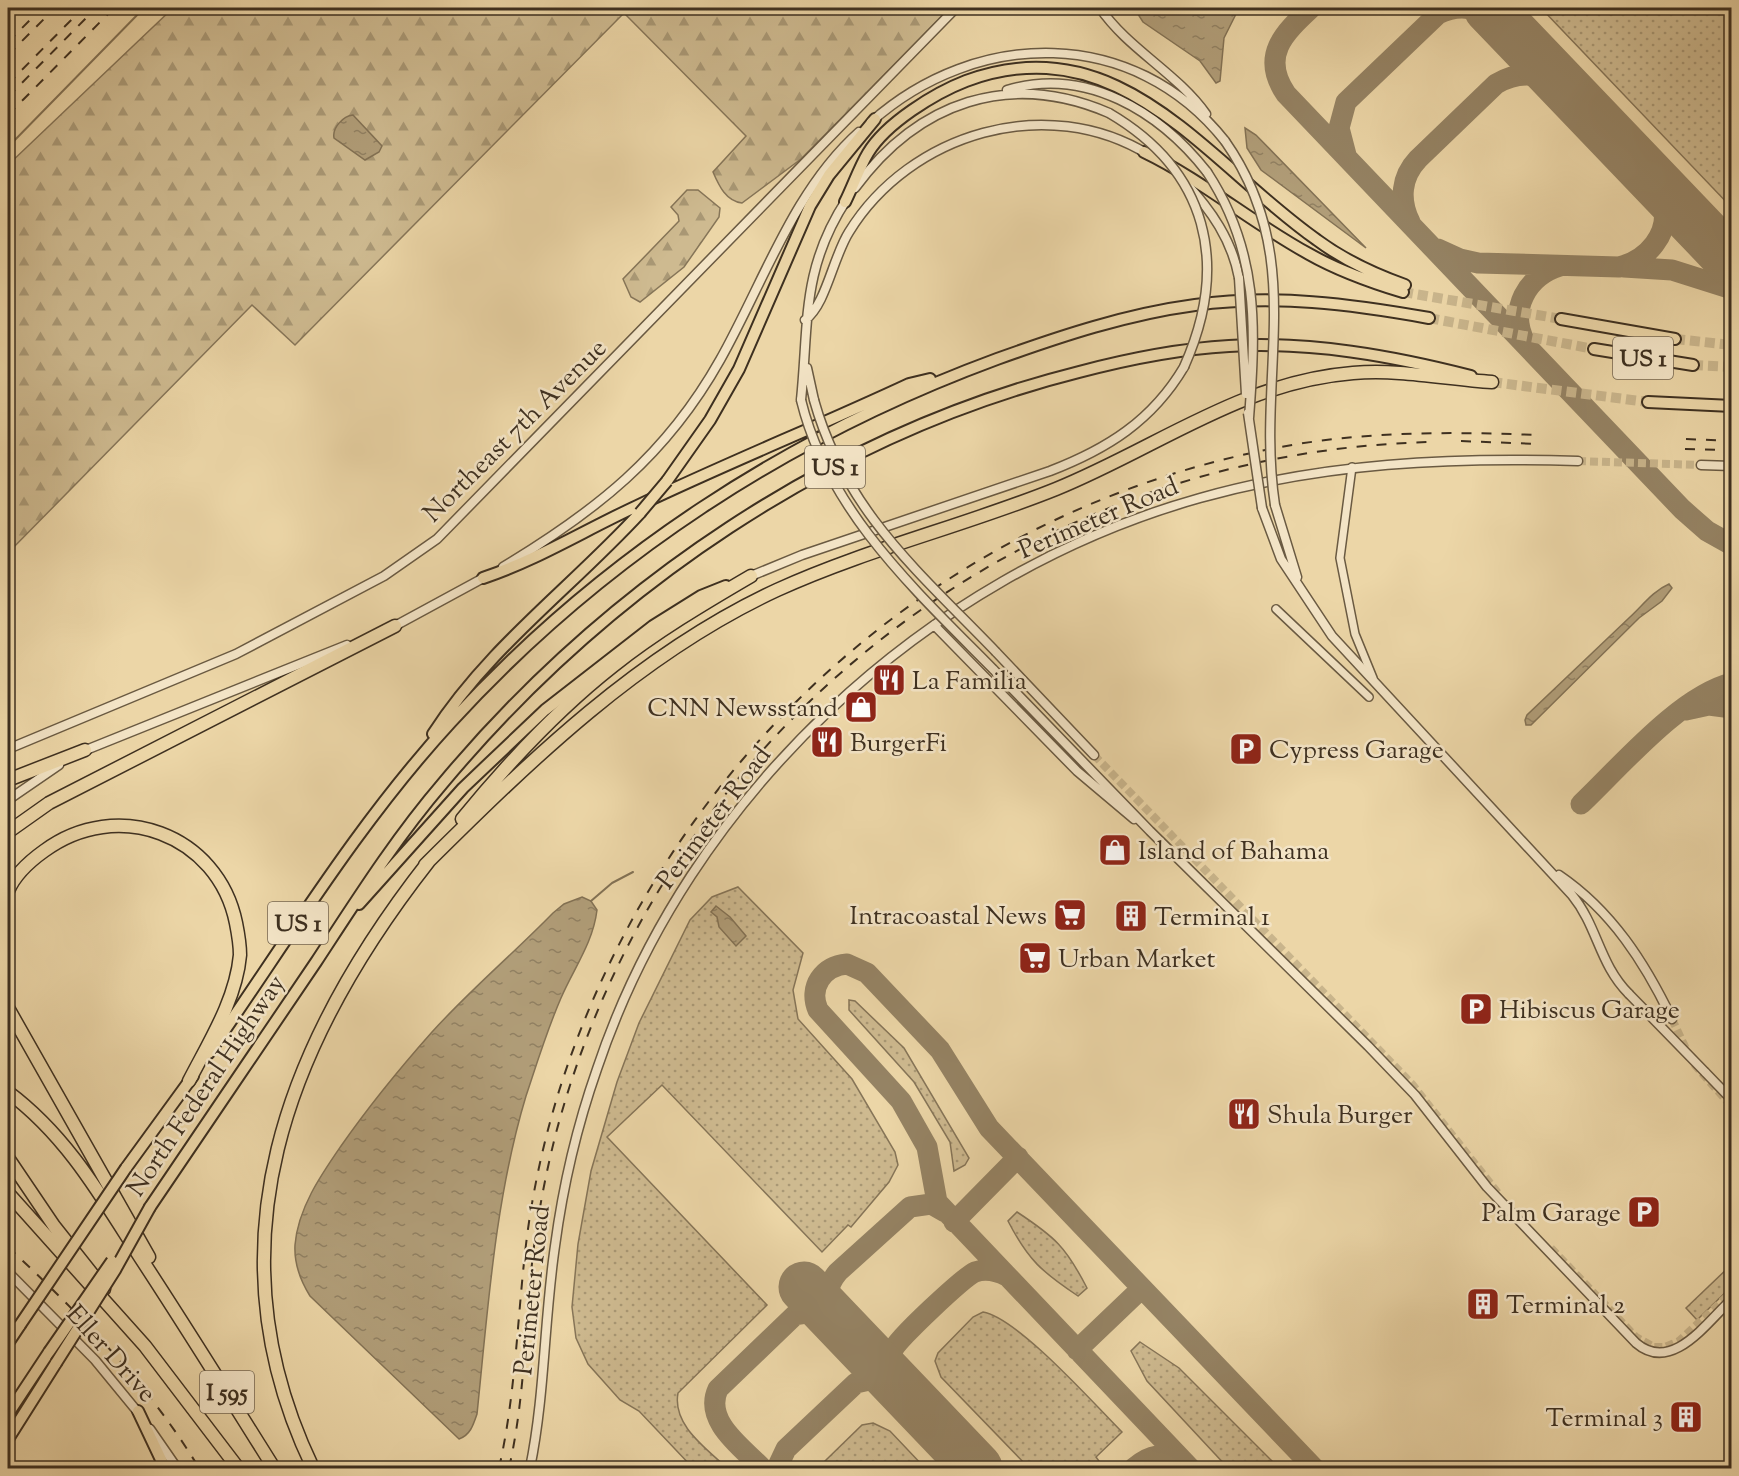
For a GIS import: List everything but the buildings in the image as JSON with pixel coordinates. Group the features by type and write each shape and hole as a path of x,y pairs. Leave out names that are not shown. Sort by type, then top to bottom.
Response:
{"highway":[{"path":"425,865 533,759 607,697 702,631 775,591 848,561 1065,485 1117,462 1222,408 1274,387 1322,376 1370,372 1492,382"},
{"path":"313,1468 286,1399 271,1333 265,1257 272,1172 288,1106 316,1035 359,959 425,865 495,780 586,688 658,633 751,576"},
{"path":"8,832 38,809 395,626"},
{"path":"8,780 85,750"},
{"path":"8,891 21,871 53,844 95,826 136,827 159,832 178,841 212,870 225,890 233,909 240,952 237,977 230,997 189,1081"},
{"path":"8,1008 181,1316"},
{"path":"8,1092 46,1125 77,1160 181,1316"},
{"path":"8,1158 54,1226 145,1346"},
{"path":"8,1193 145,1346"},
{"name":"I 595","path":"181,1316 274,1468"},
{"name":"I 595","path":"145,1346 238,1468"}],"main road":[{"path":"845,202 869,152 898,123 933,97 958,85 991,74 1026,68 1059,69 1094,76 1144,99 1317,240 1404,288 1346,273 1309,254 1176,169 1144,152"},
{"path":"412,767 446,714 480,674 522,628 640,513 667,481 710,420 739,369 810,206 830,175 874,119"},
{"name":"North Federal Highway","path":"8,1343 126,1168 189,1081 346,853 412,767 468,704 527,644 599,582 669,529 738,483 842,424 966,371 1088,329 1197,304 1308,301 1429,318"},
{"path":"1561,320 1675,339"},
{"name":"North Federal Highway","path":"8,1414 378,867 446,779 503,716 583,640 655,581 732,527 811,479 895,437 989,398 1042,381 1124,361 1205,348 1282,346 1332,349 1454,372 1492,382"},
{"name":"US 1","path":"1594,349 1693,365"},
{"path":"483,578 516,567 635,506 909,384 966,371"},
{"name":"US 1","path":"1648,402 1731,406"},
{"path":"341,924 457,795 544,710 608,659 676,611 701,596 751,576"},
{"path":"8,1439 115,1270 150,1207"},
{"path":"138,1411 165,1468"}],"street":[{"name":"Northeast 7th Avenue","path":"8,749 236,654 384,576 437,539 956,8"},
{"path":"1100,8 1116,26 1184,88 1225,141 1242,167 1257,197 1267,231 1274,269 1275,330 1269,438 1275,505 1289,556 1305,593"},
{"path":"8,800 85,750 395,626 548,540 593,508 635,471 667,437 689,408 720,361 784,237 814,187 847,143 874,119 914,91 970,65 1009,55 1049,52 1090,57 1140,74 1176,94 1216,130"},
{"path":"1249,418 1253,319 1249,274 1232,215 1207,172 1163,126 1139,109 1109,95 1050,83 1024,86 955,106 922,123 880,159 845,202 816,264 805,320 805,358 801,400 816,448 830,478 848,508 876,544 965,640 1150,831 1227,905 1415,1095 1487,1187 1640,1347 1655,1354 1674,1351 1731,1299"},
{"path":"751,576 802,555 1031,477 1087,455 1112,442 1145,417 1166,395 1184,367 1198,333 1206,300 1207,258 1204,232 1191,195 1172,164 1142,134 1110,112 1074,100 1049,95 993,95"},
{"path":"805,320 820,306 836,256 865,208 895,178 936,150 964,137 996,129 1049,126 1094,133 1144,152 1172,170 1209,210 1226,238 1239,278 1249,418 1262,508 1281,559 1332,636 1378,688 1547,866 1586,913 1607,967 1629,994 1731,1100"},
{"path":"805,358 814,400 835,460 866,513 904,556 1094,755"},
{"name":"Perimeter Road","path":"530,1468 538,1423 555,1245 568,1172 597,1068 640,965 683,888 738,812 771,772 856,686 934,625 991,588 1037,563 1145,516 1255,484 1352,468 1451,460 1578,461"},
{"path":"1701,465 1731,466"},
{"path":"1352,468 1341,537 1341,569 1360,651 1378,688"},
{"path":"1276,609 1369,697"},
{"path":"934,625 1077,771 1150,831"},
{"path":"1547,866 1578,887 1625,938 1644,965 1672,1019"},
{"name":"Eller Drive","path":"8,1272 95,1360 138,1411 177,1468"}],"green space":[{"path":"173,8 950,8 801,159 742,203 727,196 713,172 746,136 624,13 295,345 252,305 8,553 8,165"},
{"path":"1541,8 1731,8 1731,207"},
{"path":"687,190 698,190 720,208 719,217 684,267 640,302 631,297 623,279 679,221 678,215 671,207"},
{"path":"738,887 803,953 793,990 798,1019 852,1079 895,1152 898,1165 889,1182 851,1227 848,1225 822,1252 662,1085 607,1137 767,1305 678,1393 680,1415 685,1426 727,1468 693,1468 639,1411 620,1400 588,1364 576,1338 572,1307 578,1244 591,1171 617,1082 639,1023 690,920 712,897"},
{"path":"849,1000 855,1001 904,1048 969,1158 965,1165 954,1171 950,1142 914,1082 849,1010"},
{"path":"1017,1212 1050,1236 1073,1262 1087,1288 1078,1296 1045,1272 1029,1256 1008,1221"},
{"path":"1731,1265 1731,1287 1697,1320 1686,1308"},
{"path":"983,1312 1016,1329 1035,1345 1122,1432 1096,1457 1099,1461 1090,1468 1029,1468 941,1377 935,1361 938,1353 973,1317"},
{"path":"1140,1342 1179,1368 1279,1468 1228,1468 1147,1381 1131,1351"},
{"path":"873,1423 890,1431 925,1468 820,1468 862,1425"}],"water":[{"path":"1134,8 1239,8 1224,38 1220,81 1216,83 1200,61 1143,22"},
{"path":"353,115 382,146 379,152 365,160 334,138 339,123"},
{"path":"1245,128 1256,135 1366,248 1261,170 1247,148"},
{"path":"1669,584 1672,588 1662,601 1639,618 1531,725 1526,725 1527,715 1648,599"},
{"path":"582,897 591,901 597,910 595,922 551,1022 515,1135 494,1254 477,1414 468,1432 459,1439 310,1296 297,1265 295,1245 297,1231 306,1205 326,1168 408,1059 461,1001 553,913 564,904"},
{"path":"716,906 730,917 746,936 736,946 719,927 717,917 711,912"}],"waterway":[{"path":"8,147 144,8"},
{"path":"591,901 612,883 633,872"}],"taxiway":[{"path":"1311,8 1284,36 1275,57 1275,68 1286,94 1682,509 1707,531 1732,545"},
{"path":"1346,155 1339,128 1346,102 1438,14 1448,10 1467,8 1484,13 1509,29"},
{"path":"1410,222 1403,197 1405,181 1412,166 1496,84 1517,76 1536,76 1555,83 1573,96"},
{"path":"1438,249 1460,259 1478,263 1619,267 1629,264 1647,252 1654,244 1663,225 1665,214 1662,199 1647,174"},
{"path":"1525,342 1520,330 1519,318 1524,296 1538,278 1560,266"},
{"path":"1624,267 1672,270 1732,289"},
{"path":"1581,804 1672,717 1712,690 1732,683"},
{"path":"1686,710 1709,705 1732,708"},
{"path":"1190,1468 937,1202 927,1147 901,1101 818,1010 815,1002 816,986 825,973 847,964 867,973 940,1050 989,1128 1314,1468"},
{"path":"954,1222 1018,1157"},
{"path":"835,1320 829,1307 828,1295 831,1283 838,1272 910,1207 931,1204 945,1212"},
{"path":"898,1386 891,1368 891,1354 897,1344 918,1322 975,1272 984,1270 1007,1276"},
{"path":"1077,1350 1142,1288"},
{"path":"762,1468 736,1443 720,1423 715,1401 718,1389 795,1315 814,1312 835,1320"},
{"path":"777,1468 786,1449 856,1383 878,1378 898,1386"},
{"path":"1134,1468 1157,1456 1170,1456 1183,1461"}],"runway":[{"path":"1489,8 1732,262"},
{"path":"804,1287 977,1468"}],"tunnel":[{"path":"1403,292 1561,319"},
{"path":"1429,318 1594,349"},
{"path":"1675,339 1732,345"},
{"path":"1693,365 1732,367"},
{"path":"1492,382 1648,402"},
{"path":"1578,461 1701,465"},
{"path":"1094,755 1412,1084 1498,1193"},
{"path":"1672,1019 1688,1053"},
{"path":"1694,1064 1732,1107"},
{"path":"1551,1248 1636,1337 1654,1347 1665,1347 1679,1341 1732,1292"}],"railway":[{"path":"8,42 42,8"},
{"path":"8,55 55,8"},
{"path":"8,84 83,8"},
{"path":"8,97 96,8"},
{"path":"8,115 114,8"},
{"path":"499,1468 509,1415 525,1253 538,1171 559,1091 607,969 670,856 747,754 837,663 939,586 1050,522 1170,475 1298,444 1328,440 1418,434 1539,435"},
{"path":"1686,439 1732,441"},
{"path":"1461,441 1539,444"},
{"path":"509,1468 522,1388 533,1254 546,1178 556,1133 607,989 680,858 771,741 879,641 1001,560 1135,498 1279,458 1431,442"},
{"path":"1685,449 1732,450"},
{"path":"8,1247 87,1324 111,1351 158,1407 199,1468"}],"place":[{"name":"La Familia","path":"889,680"},
{"name":"CNN Newsstand","path":"861,707"},
{"name":"BurgerFi","path":"827,742"},
{"name":"Cypress Garage","path":"1246,749"},
{"name":"Island of Bahama","path":"1115,850"},
{"name":"Intracoastal News","path":"1070,915"},
{"name":"Terminal 1","path":"1131,916"},
{"name":"Urban Market","path":"1035,958"},
{"name":"Hibiscus Garage","path":"1476,1009"},
{"name":"Shula Burger","path":"1244,1114"},
{"name":"Palm Garage","path":"1644,1212"},
{"name":"Terminal 2","path":"1483,1304"},
{"name":"Terminal 3","path":"1686,1417"}]}
